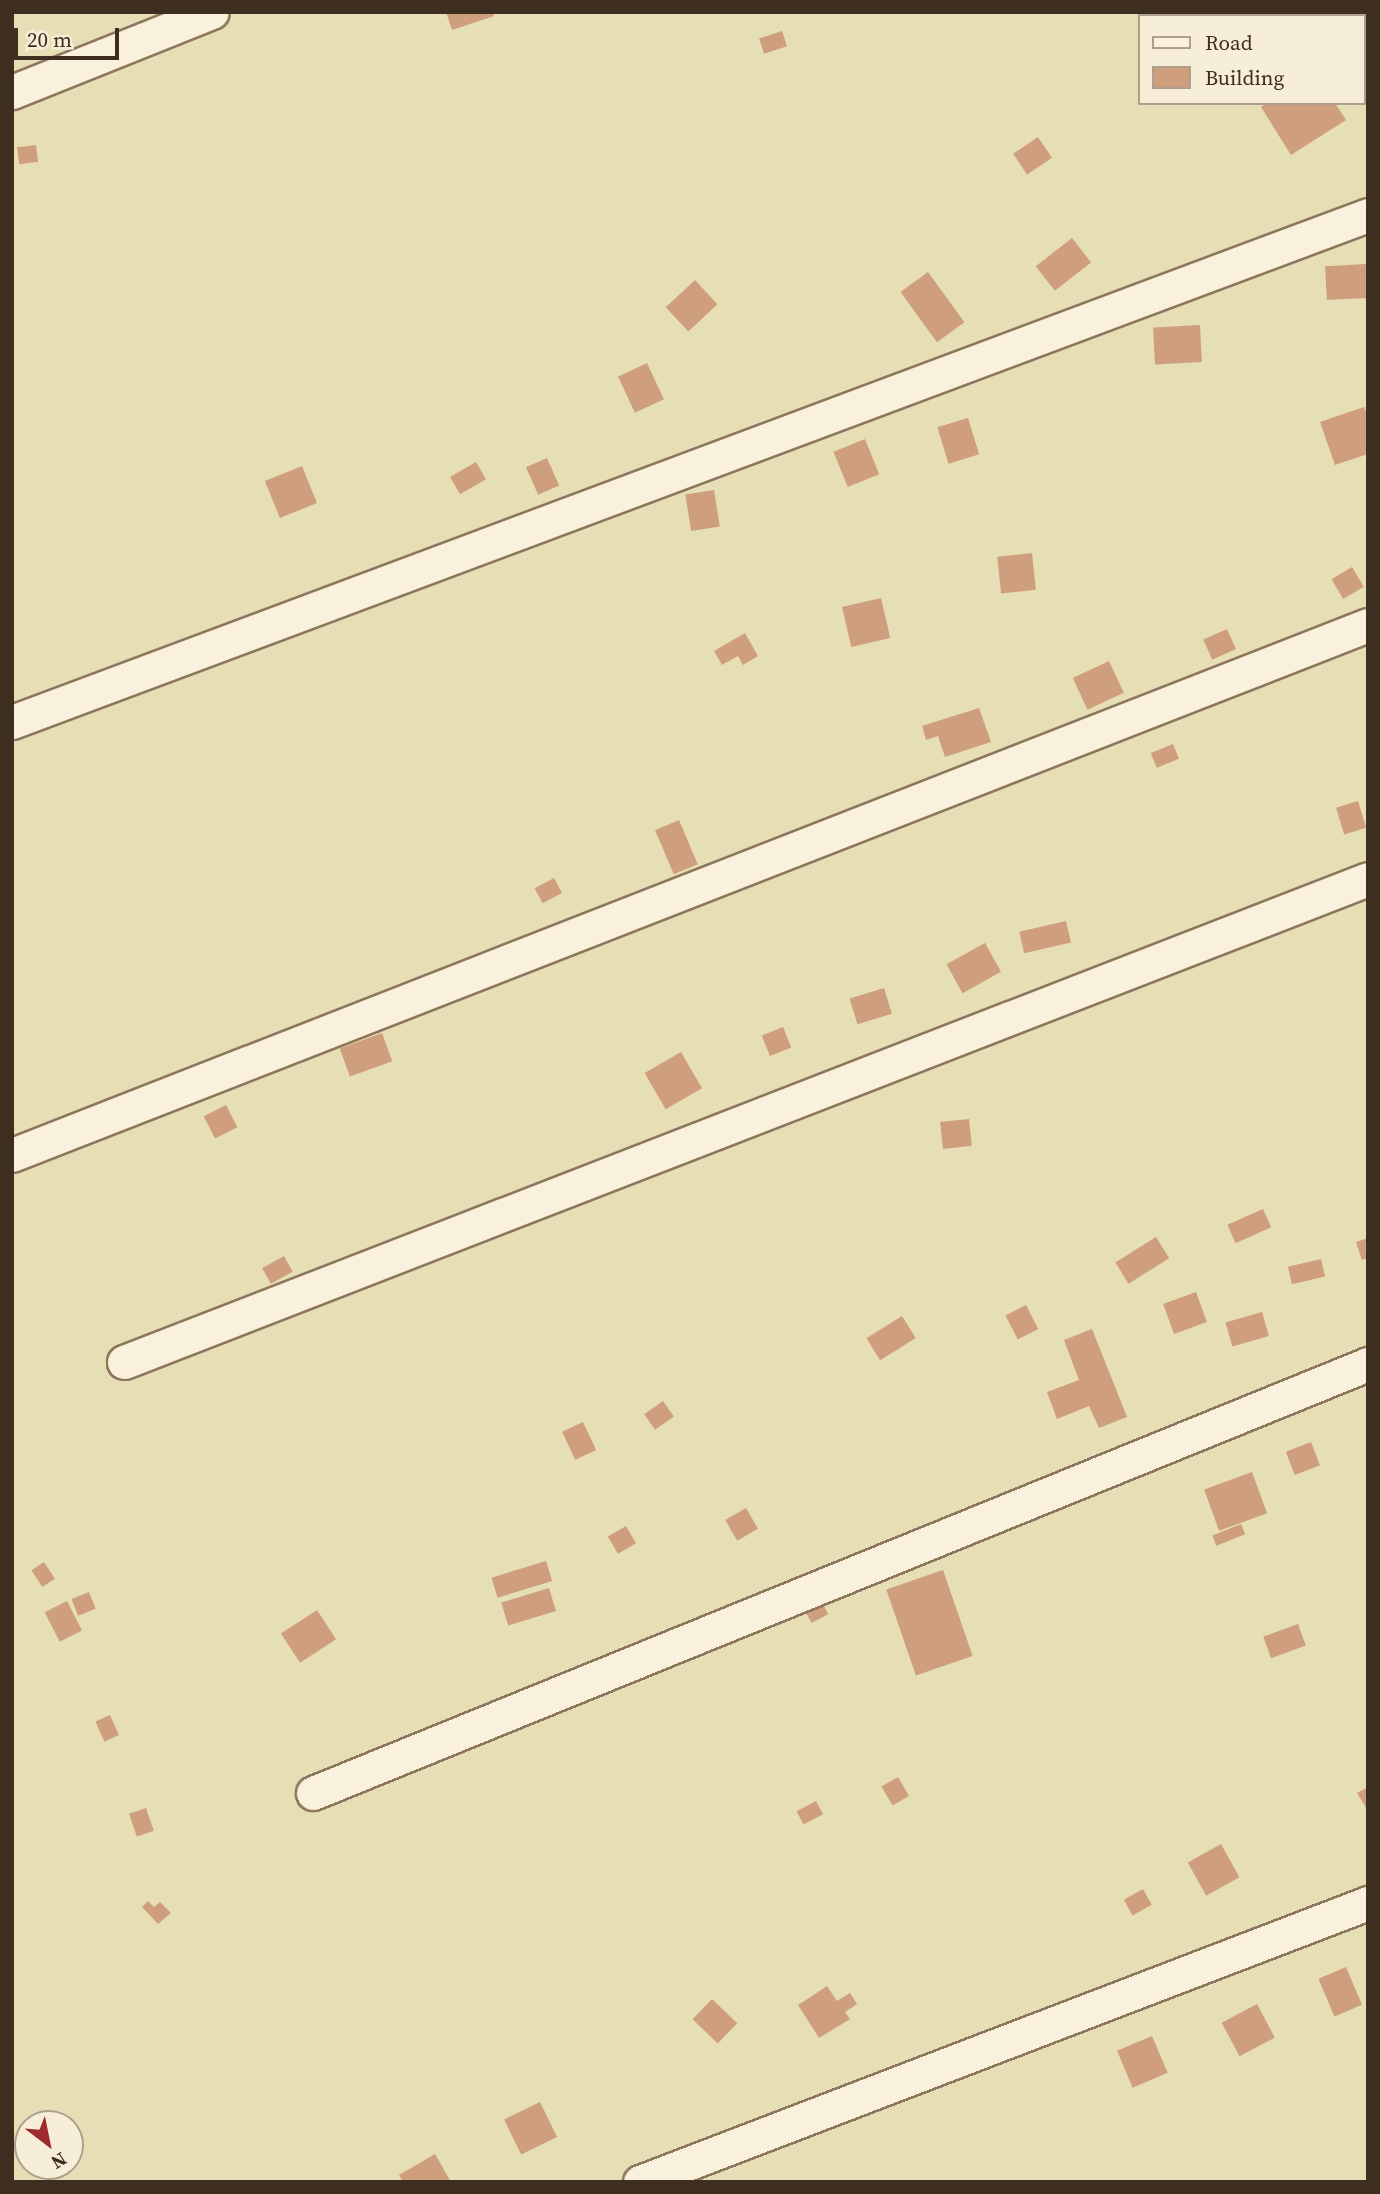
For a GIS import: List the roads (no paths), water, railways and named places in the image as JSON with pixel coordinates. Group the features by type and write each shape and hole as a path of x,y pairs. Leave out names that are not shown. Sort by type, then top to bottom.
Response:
{"street":[{"path":"12,92 212,12"},
{"path":"12,722 1368,215"},
{"path":"12,1155 1368,625"},
{"path":"124,1362 1368,879"},
{"path":"313,1793 1368,1364"},
{"path":"640,2182 1368,1903"}]}
